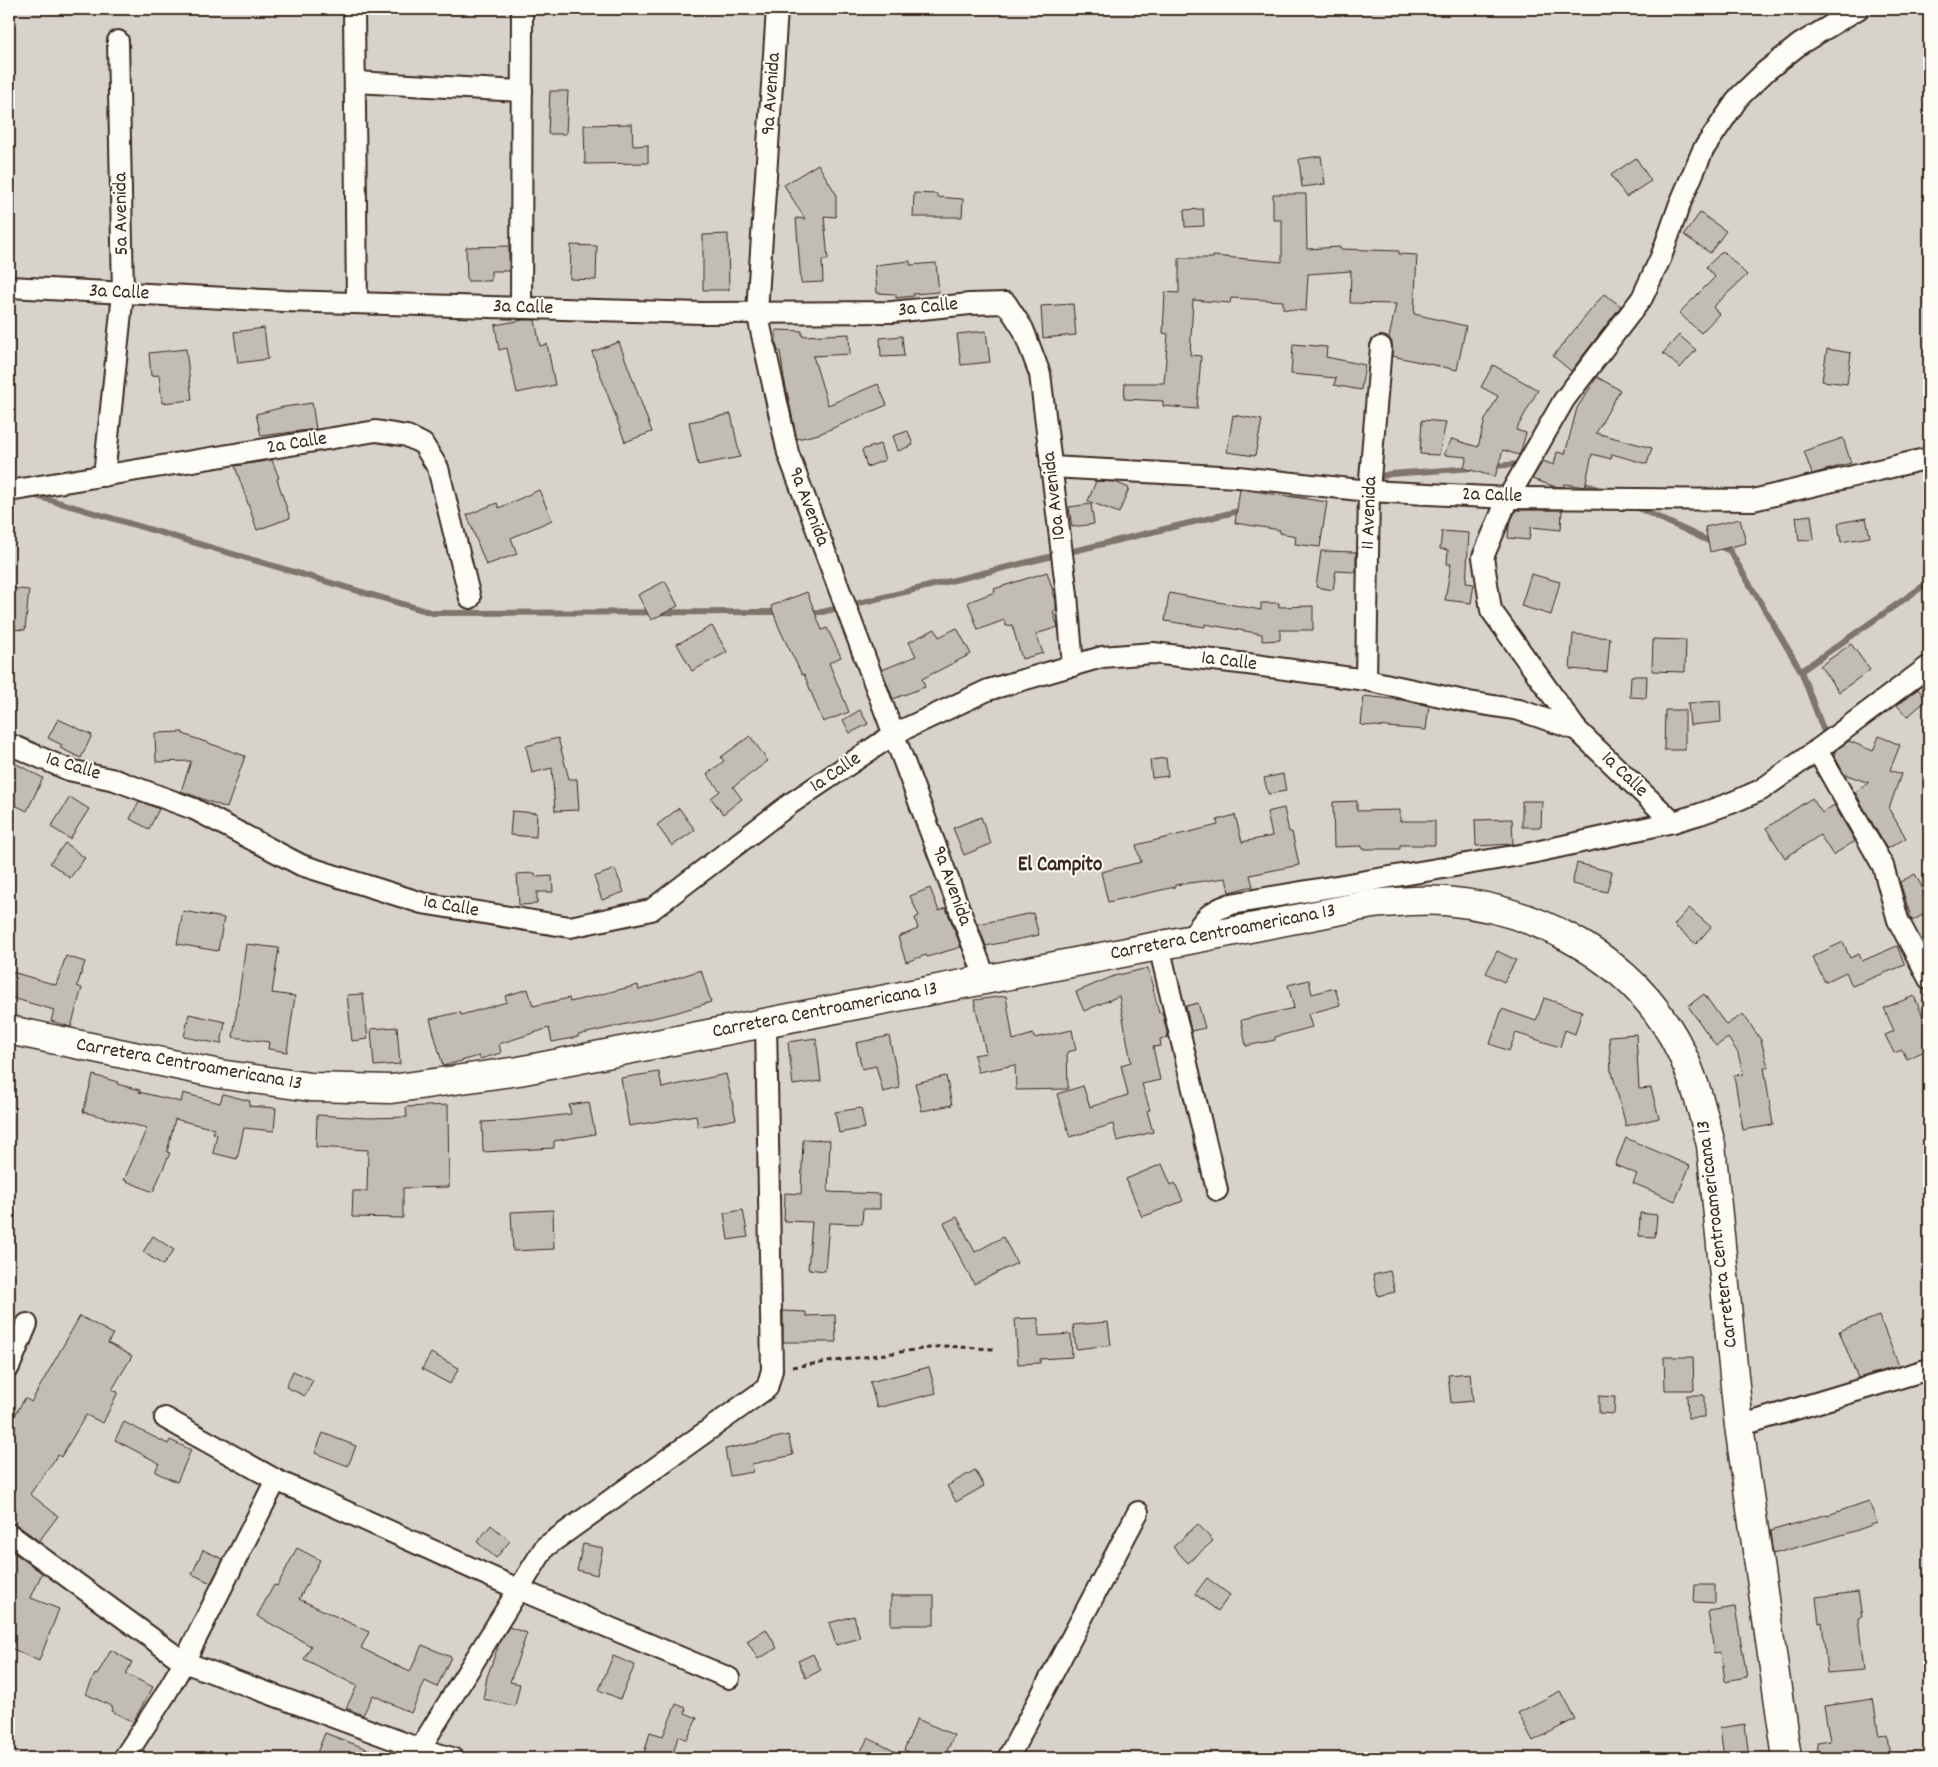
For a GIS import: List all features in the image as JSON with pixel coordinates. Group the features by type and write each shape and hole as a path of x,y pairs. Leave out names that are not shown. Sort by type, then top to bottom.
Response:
{"highway":[{"name":"Carretera Centroamericana 13","path":"9,1030 219,1074 310,1087 391,1088 519,1072 1372,904 1445,901 1484,908 1527,919 1566,936 1603,958 1638,989 1666,1025 1687,1065 1701,1103 1711,1145 1739,1426 1787,1758"}],"street":[{"path":"354,9 357,303"},
{"path":"521,308 522,9"},
{"name":"9a Avenida","path":"777,9 757,312 788,453 986,980"},
{"path":"1577,730 1491,610 1483,557 1508,498 1564,400 1642,298 1661,257 1679,206 1703,150 1739,97 1766,71 1800,44 1858,9"},
{"name":"5a Avenida","path":"104,476 124,293 118,41"},
{"path":"355,82 522,91"},
{"name":"3a Calle","path":"9,287 284,302 702,313 892,312 970,304 1006,303 1024,329"},
{"name":"10a Avenida","path":"1024,329 1040,374 1073,666"},
{"name":"11 Avenida","path":"1366,680 1369,491 1381,347"},
{"name":"2a Calle","path":"9,491 376,431 406,436 423,444 438,468 470,598"},
{"name":"2a Calle","path":"1052,467 1238,478 1369,491 1508,498 1752,500 1929,458"},
{"name":"1a Calle","path":"9,744 68,770 115,780 194,809 301,865 422,903 570,927 650,910 790,804 894,734 988,690 1102,657 1153,653 1366,680 1468,702 1519,710 1577,730 1673,822"},
{"name":"1a Calle","path":"1190,940 1205,917 1230,904 1494,860 1673,822 1731,803 1761,790 1929,666"},
{"path":"1817,750 1883,866 1898,920 1929,979"},
{"path":"1159,946 1217,1190"},
{"path":"417,1754 545,1547 768,1388 772,1370 766,1023"},
{"path":"9,1367 27,1324"},
{"path":"1739,1426 1929,1369"},
{"path":"165,1418 276,1480 518,1590 729,1678"},
{"path":"124,1758 184,1662 276,1480"},
{"path":"1008,1758 1138,1512"},
{"path":"9,1534 184,1662 417,1754 452,1758"}],"path":[{"path":"772,1370 943,1346 994,1349"}],"shaded area":[{"path":"9,9 1929,9 1929,1758 9,1758"}],"building":[{"path":"550,91 568,91 566,134 548,134"},
{"path":"632,124 633,146 648,145 648,163 585,164 584,125"},
{"path":"1321,156 1325,184 1302,187 1299,159"},
{"path":"1636,158 1651,181 1626,197 1611,175"},
{"path":"818,164 836,194 836,217 824,216 828,260 822,260 823,282 801,283 796,218 805,219 784,185"},
{"path":"914,193 937,194 937,197 963,199 962,217 913,217"},
{"path":"1273,194 1306,194 1307,249 1340,247 1340,249 1399,251 1399,254 1417,255 1414,314 1466,326 1457,370 1392,356 1392,342 1389,338 1396,304 1350,303 1351,271 1308,274 1306,311 1283,309 1283,301 1231,298 1230,303 1193,300 1190,355 1201,356 1197,409 1163,406 1163,401 1124,399 1125,383 1164,383 1168,334 1163,333 1165,292 1179,293 1179,258 1213,258 1213,256 1282,262 1282,220 1273,220"},
{"path":"1203,209 1204,226 1185,227 1184,210"},
{"path":"1700,213 1726,231 1710,253 1684,235"},
{"path":"728,234 729,290 703,290 703,235"},
{"path":"571,245 597,246 596,280 570,279"},
{"path":"509,246 509,271 491,271 491,281 467,281 466,247"},
{"path":"1723,251 1747,275 1713,307 1719,314 1701,333 1679,313 1715,277 1706,267"},
{"path":"910,261 910,265 936,263 939,292 913,294 914,296 896,298 896,294 877,293 875,265"},
{"path":"1604,294 1621,306 1571,371 1553,356"},
{"path":"1073,304 1076,335 1043,338 1041,306"},
{"path":"535,320 540,346 547,344 555,385 517,393 507,348 499,350 495,325"},
{"path":"264,328 268,359 238,363 234,332"},
{"path":"776,330 802,331 802,336 849,334 850,354 813,356 828,405 878,384 887,405 819,434 797,439 780,351 778,351 776,343"},
{"path":"986,331 990,362 961,365 957,334"},
{"path":"1679,335 1696,350 1680,368 1663,353"},
{"path":"902,336 904,356 881,357 880,338"},
{"path":"619,342 652,432 625,442 592,352"},
{"path":"1293,344 1327,347 1326,357 1365,365 1361,390 1334,385 1336,378 1291,374"},
{"path":"186,349 192,400 162,403 159,375 151,376 149,353"},
{"path":"1827,349 1851,353 1847,384 1822,381"},
{"path":"1493,365 1538,390 1516,430 1526,433 1521,451 1519,455 1503,450 1495,477 1464,468 1467,457 1443,455 1452,439 1478,447 1485,420 1498,396 1481,387"},
{"path":"1597,377 1620,390 1596,433 1652,448 1647,464 1612,454 1611,459 1592,454 1585,487 1564,484 1564,487 1553,486 1532,479 1543,461 1554,465 1557,452 1565,454 1577,408"},
{"path":"312,403 316,429 261,436 256,414"},
{"path":"731,414 740,457 698,465 689,422"},
{"path":"1233,415 1262,420 1255,456 1227,452"},
{"path":"1422,420 1446,422 1439,455 1420,454"},
{"path":"908,431 913,445 898,451 893,436"},
{"path":"1843,438 1851,463 1812,474 1804,451"},
{"path":"880,444 885,460 867,467 862,450"},
{"path":"272,460 290,518 257,530 235,466"},
{"path":"1096,481 1115,482 1129,488 1119,513 1088,501"},
{"path":"1240,489 1327,502 1320,547 1295,544 1296,536 1280,533 1280,530 1235,523"},
{"path":"539,490 552,520 511,538 517,554 486,565 467,515 497,503 499,508"},
{"path":"1091,504 1094,524 1072,527 1069,507"},
{"path":"1516,510 1562,510 1561,530 1531,527 1529,540 1508,538 1509,525"},
{"path":"1811,515 1814,539 1799,541 1796,517"},
{"path":"1866,518 1870,537 1841,542 1838,523"},
{"path":"1740,519 1746,543 1710,552 1705,527"},
{"path":"1442,531 1469,533 1466,583 1474,584 1471,603 1445,600 1451,564 1447,564 1448,550 1440,549"},
{"path":"1321,551 1356,552 1356,572 1336,571 1333,590 1316,587"},
{"path":"1047,572 1056,601 1056,611 1053,612 1058,627 1036,634 1043,653 1022,659 1012,625 1006,626 1004,620 978,630 968,602 995,592 994,589"},
{"path":"1531,574 1560,582 1551,615 1521,606"},
{"path":"665,581 678,606 651,620 638,595"},
{"path":"9,588 29,590 25,630 9,629"},
{"path":"807,592 822,630 827,628 841,657 829,663 849,712 823,722 804,674 802,675 780,630 771,606"},
{"path":"1169,593 1261,610 1261,603 1279,603 1279,607 1313,606 1313,630 1280,630 1280,640 1262,641 1262,634 1205,624 1205,627 1165,621"},
{"path":"712,626 727,652 692,671 677,644"},
{"path":"957,628 971,654 922,679 925,687 893,699 882,670 916,656 909,642 935,629 939,637"},
{"path":"1573,634 1610,638 1607,672 1570,669"},
{"path":"1653,639 1686,640 1685,672 1652,671"},
{"path":"1851,644 1870,670 1839,692 1820,666"},
{"path":"1631,676 1647,676 1646,698 1630,697"},
{"path":"1918,689 1927,700 1907,717 1897,705"},
{"path":"1364,696 1402,700 1429,706 1426,730 1361,725"},
{"path":"1720,701 1721,722 1690,725 1688,703"},
{"path":"860,710 868,724 850,733 843,720"},
{"path":"1665,710 1685,710 1685,750 1664,750"},
{"path":"58,719 92,735 81,758 60,748 62,745 48,738"},
{"path":"183,732 183,734 245,756 227,808 181,791 191,761 156,762 155,733"},
{"path":"750,736 768,761 733,787 742,799 723,814 711,798 720,791 707,774 724,761 721,757"},
{"path":"1879,736 1900,745 1890,770 1901,774 1889,809 1906,838 1887,849 1855,792 1869,783 1844,774 1834,755 1835,751 1849,741 1873,751"},
{"path":"558,738 569,779 577,779 579,810 555,811 552,768 532,773 526,746"},
{"path":"1166,758 1168,776 1152,778 1150,760"},
{"path":"9,760 43,778 27,811 9,802"},
{"path":"1283,774 1286,791 1268,794 1264,778"},
{"path":"70,797 89,809 70,839 51,827"},
{"path":"1812,798 1822,813 1834,805 1855,841 1833,855 1820,835 1785,858 1766,828"},
{"path":"139,801 159,809 149,829 130,819"},
{"path":"1357,801 1357,811 1400,810 1400,821 1435,821 1435,845 1400,845 1400,849 1362,849 1362,846 1334,847 1333,802"},
{"path":"1522,801 1542,801 1541,827 1522,827"},
{"path":"679,808 695,830 672,846 657,825"},
{"path":"1284,808 1289,832 1292,832 1299,865 1250,875 1253,886 1229,892 1226,878 1175,885 1175,887 1108,902 1101,872 1141,862 1136,845 1218,825 1217,820 1235,815 1242,842 1272,836 1267,812"},
{"path":"512,811 537,813 536,837 510,835"},
{"path":"981,817 991,844 964,855 953,828"},
{"path":"1512,819 1513,844 1476,846 1475,820"},
{"path":"65,843 85,858 70,878 50,863"},
{"path":"1577,863 1612,872 1607,892 1572,884"},
{"path":"615,869 624,892 602,900 594,877"},
{"path":"535,873 536,877 552,876 553,892 537,892 537,904 519,905 517,874"},
{"path":"1915,874 1929,900 1929,911 1912,921 1900,882"},
{"path":"930,888 939,911 946,908 961,947 906,962 898,937 918,929 915,918 919,916 910,896"},
{"path":"1689,908 1711,927 1696,944 1674,925"},
{"path":"183,911 224,918 218,951 177,944"},
{"path":"1033,913 1039,935 986,946 978,924"},
{"path":"1843,942 1850,958 1859,954 1862,961 1897,946 1905,965 1852,986 1846,972 1825,982 1812,957"},
{"path":"246,944 279,948 272,993 295,996 287,1052 268,1049 269,1042 233,1037"},
{"path":"1497,951 1516,960 1504,982 1486,973"},
{"path":"66,956 85,962 77,986 82,988 71,1027 51,1021 54,1010 9,997 9,971 56,985"},
{"path":"1148,968 1159,1013 1162,1012 1168,1037 1160,1039 1161,1046 1153,1047 1160,1080 1142,1084 1150,1110 1147,1111 1153,1132 1117,1141 1113,1124 1070,1137 1057,1094 1083,1086 1090,1107 1128,1095 1121,1065 1131,1062 1119,996 1084,1011 1076,992 1114,976"},
{"path":"701,970 711,1002 675,1013 552,1042 549,1028 499,1044 501,1053 480,1059 479,1056 443,1066 430,1019 460,1012 461,1015 507,1002 505,996 528,989 533,1006 569,998 570,1002 638,985 639,990"},
{"path":"1309,980 1312,994 1335,988 1340,1005 1308,1014 1312,1027 1275,1037 1275,1040 1246,1046 1241,1020 1294,1008 1288,985"},
{"path":"363,994 368,1039 352,1041 347,995"},
{"path":"1704,994 1726,1025 1743,1014 1761,1040 1768,1067 1764,1067 1773,1125 1743,1130 1734,1075 1743,1074 1738,1053 1728,1038 1716,1046 1688,1006"},
{"path":"1006,996 1013,1040 1033,1034 1034,1038 1072,1030 1076,1050 1067,1052 1068,1089 1016,1090 1015,1065 978,1072 974,1055 986,1053 974,1000"},
{"path":"1914,996 1925,1021 1929,1019 1929,1049 1907,1059 1902,1050 1894,1053 1885,1035 1894,1031 1884,1008"},
{"path":"1544,998 1582,1011 1575,1034 1565,1030 1560,1047 1516,1033 1509,1051 1490,1044 1502,1009 1536,1021"},
{"path":"1198,1003 1205,1028 1191,1031 1186,1006"},
{"path":"189,1014 225,1022 221,1044 184,1037"},
{"path":"397,1027 400,1064 374,1066 371,1029"},
{"path":"1636,1034 1639,1089 1651,1088 1659,1118 1626,1126 1611,1072 1609,1036"},
{"path":"889,1036 900,1088 883,1092 876,1066 862,1069 856,1043"},
{"path":"816,1038 821,1081 793,1085 788,1042"},
{"path":"659,1072 662,1088 726,1074 736,1119 698,1127 696,1115 629,1126 621,1078"},
{"path":"93,1075 140,1090 139,1092 181,1102 183,1093 220,1103 223,1094 250,1101 249,1106 276,1108 274,1131 244,1128 237,1159 213,1153 217,1134 213,1133 214,1129 175,1119 167,1152 170,1153 153,1192 124,1180 147,1128 83,1112"},
{"path":"946,1076 952,1105 922,1111 915,1083"},
{"path":"589,1102 595,1134 554,1141 554,1148 483,1152 482,1122 571,1114 569,1105"},
{"path":"448,1105 449,1187 403,1188 403,1218 352,1217 353,1191 367,1191 368,1150 316,1147 317,1115 368,1118 407,1117 406,1107"},
{"path":"861,1108 865,1128 839,1133 835,1112"},
{"path":"1626,1138 1690,1166 1675,1201 1633,1183 1637,1174 1615,1165"},
{"path":"803,1139 830,1140 828,1192 880,1194 880,1209 863,1209 862,1224 829,1223 825,1271 808,1269 812,1222 784,1221 785,1193 801,1194"},
{"path":"1162,1164 1171,1185 1175,1183 1183,1201 1142,1217 1126,1179"},
{"path":"553,1210 554,1249 513,1251 511,1212"},
{"path":"743,1210 748,1237 728,1240 724,1213"},
{"path":"1640,1213 1657,1215 1655,1237 1639,1236"},
{"path":"957,1217 975,1252 1003,1237 1017,1263 974,1284 944,1223"},
{"path":"153,1236 174,1250 163,1265 143,1252"},
{"path":"1390,1271 1395,1292 1378,1296 1373,1275"},
{"path":"783,1311 806,1312 806,1316 835,1315 836,1342 783,1342"},
{"path":"80,1316 113,1334 108,1343 132,1356 112,1390 118,1392 103,1423 86,1415 61,1457 58,1455 30,1494 58,1516 39,1541 16,1524 9,1522 16,1509 9,1503 9,1425 25,1398 31,1402"},
{"path":"1879,1316 1899,1366 1858,1378 1839,1331"},
{"path":"1038,1318 1039,1336 1071,1334 1072,1357 1040,1359 1040,1363 1018,1364 1015,1319"},
{"path":"1108,1322 1111,1345 1076,1349 1073,1325"},
{"path":"431,1353 459,1368 450,1384 422,1369"},
{"path":"1664,1357 1693,1357 1694,1390 1665,1390"},
{"path":"929,1367 936,1393 877,1408 870,1382"},
{"path":"293,1371 313,1380 305,1396 286,1387"},
{"path":"1470,1373 1473,1401 1451,1403 1448,1375"},
{"path":"1687,1395 1704,1395 1704,1417 1688,1418"},
{"path":"1599,1396 1615,1397 1614,1414 1599,1413"},
{"path":"124,1422 168,1444 170,1440 191,1450 177,1482 155,1472 159,1463 115,1440"},
{"path":"323,1433 356,1446 348,1466 315,1453"},
{"path":"788,1435 793,1455 752,1464 753,1472 730,1476 725,1449"},
{"path":"975,1470 984,1486 956,1502 947,1486"},
{"path":"1869,1501 1877,1523 1773,1554 1770,1531 1828,1515"},
{"path":"1198,1524 1213,1541 1188,1563 1173,1547"},
{"path":"491,1525 510,1541 496,1558 477,1542"},
{"path":"583,1544 603,1548 597,1575 577,1570"},
{"path":"297,1548 320,1560 299,1599 369,1632 361,1648 410,1672 422,1645 451,1657 437,1687 425,1681 411,1713 373,1695 363,1715 346,1708 357,1686 304,1659 311,1646 257,1616 274,1585 277,1586"},
{"path":"9,1549 42,1573 31,1598 59,1609 39,1661 9,1647"},
{"path":"203,1550 223,1559 211,1583 192,1574"},
{"path":"1207,1578 1230,1595 1218,1611 1195,1594"},
{"path":"1695,1585 1715,1585 1715,1603 1694,1602"},
{"path":"1858,1592 1862,1617 1858,1618 1864,1670 1827,1673 1822,1622 1819,1623 1816,1597"},
{"path":"891,1596 934,1596 934,1625 891,1625"},
{"path":"1735,1607 1747,1677 1725,1681 1721,1652 1714,1653 1708,1611"},
{"path":"854,1616 860,1638 836,1645 829,1623"},
{"path":"509,1627 527,1633 510,1682 520,1684 515,1706 483,1699 487,1677 500,1641"},
{"path":"766,1629 777,1648 758,1659 747,1641"},
{"path":"111,1650 132,1662 126,1674 153,1687 133,1722 111,1711 113,1707 86,1694 95,1674 97,1675"},
{"path":"813,1654 821,1670 806,1678 798,1661"},
{"path":"613,1656 635,1665 620,1699 599,1690"},
{"path":"1560,1691 1575,1719 1533,1741 1518,1713"},
{"path":"1873,1699 1879,1736 1887,1735 1890,1758 1819,1758 1817,1743 1830,1741 1824,1706"},
{"path":"676,1704 686,1708 685,1713 697,1718 687,1740 678,1736 672,1758 643,1758 650,1732 663,1736"},
{"path":"917,1719 954,1735 944,1758 923,1758 904,1750"},
{"path":"1745,1724 1749,1758 1724,1758 1720,1728"},
{"path":"325,1733 388,1757 315,1758"},
{"path":"868,1738 908,1758 857,1758"}],"waterway":[{"path":"1491,466 1523,464"},
{"path":"1374,478 1390,474 1473,468"},
{"path":"1579,481 1604,492"},
{"path":"1289,499 1313,493"},
{"path":"30,494 433,613 780,612"},
{"path":"1634,506 1730,551 1801,671 1839,771"},
{"path":"807,612 822,612 1243,510"},
{"path":"1801,671 1929,582"},
{"path":"1921,980 1929,1000"}],"district":[{"name":"El Campito","path":"1060,866"}]}
